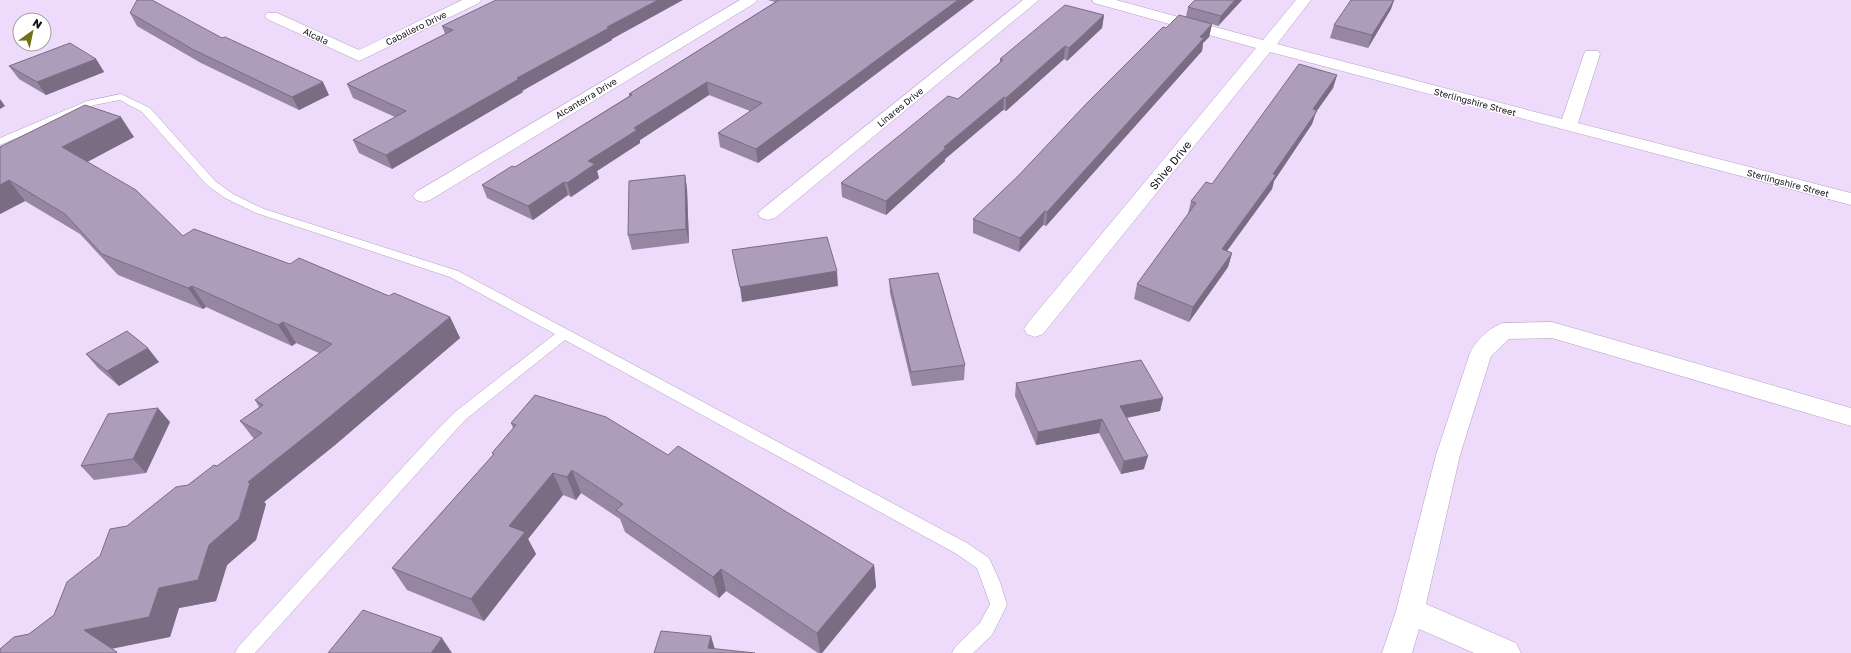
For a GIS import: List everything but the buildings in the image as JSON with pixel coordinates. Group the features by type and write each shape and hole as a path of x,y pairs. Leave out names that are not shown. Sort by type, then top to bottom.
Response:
{"street":[{"name":"Caballero Drive","path":"359,56 474,0"},
{"name":"Alcanterra Drive","path":"423,196 750,0"},
{"name":"Linares Drive","path":"768,214 1032,0"},
{"name":"Sterlingshire Street","path":"1099,0 1266,47 1851,200"},
{"name":"Shive Drive","path":"1035,329 1304,0"},
{"name":"Alcala","path":"272,16 359,56"},
{"path":"1568,126 1592,54"},
{"path":"1397,653 1410,611 1448,455 1481,353 1503,331 1552,330 1851,417"},
{"path":"1410,611 1506,653"}],"lane":[{"path":"0,142 91,103 121,97 146,110 211,183 229,196 260,211 454,274 954,544 983,563 992,582 999,605 986,629 961,653"},
{"path":"244,653 441,435 460,416 565,333"}]}
